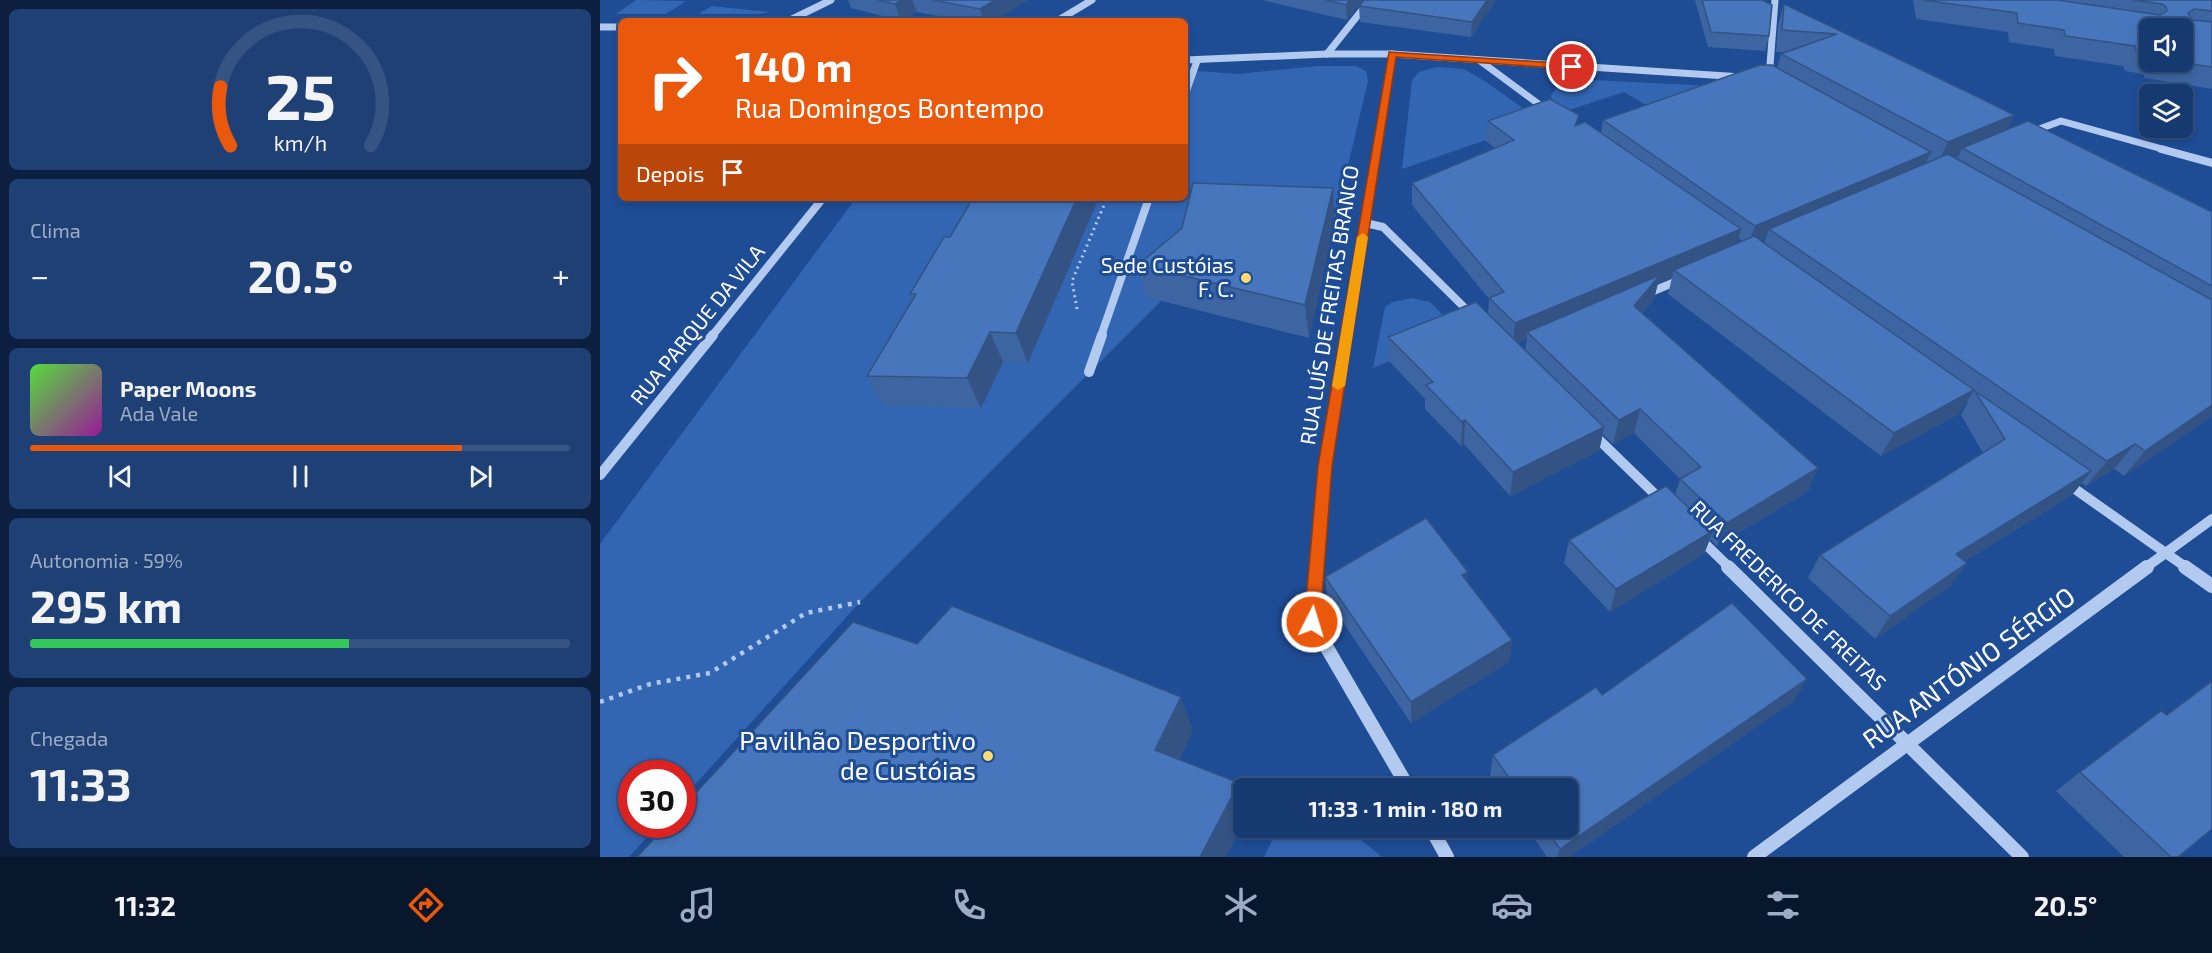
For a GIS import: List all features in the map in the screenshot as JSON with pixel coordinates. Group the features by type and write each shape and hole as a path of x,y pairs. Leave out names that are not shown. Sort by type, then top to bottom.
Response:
{"street":[{"path":"794,18 831,0"},
{"path":"1062,18 1092,0"},
{"path":"1327,54 1370,0"},
{"path":"1768,78 1775,0"},
{"path":"600,27 618,27"},
{"path":"1188,60 1327,54 1392,54 1746,77"},
{"name":"RUA LUÍS DE FREITAS BRANCO","path":"1392,54 1325,466 1312,622 1403,778"},
{"path":"1479,60 1554,115"},
{"path":"1188,86 1197,61"},
{"path":"1757,78 1768,78 1779,84"},
{"path":"2019,137 2061,121 2212,163"},
{"name":"RUA PARQUE DA VILA","path":"600,475 821,201"},
{"path":"1089,372 1148,201"},
{"path":"1365,223 1383,227 1479,322"},
{"path":"1638,298 1691,275"},
{"name":"RUA FREDERICO DE FREITAS","path":"1587,428 1671,511"},
{"path":"2060,478 2212,586"},
{"name":"RUA ANTÓNIO SÉRGIO","path":"1754,857 2212,519"},
{"name":"RUA FREDERICO DE FREITAS","path":"1688,528 2022,857"},
{"path":"1437,838 1447,857"}],"path":[{"path":"600,702 650,684 710,673 806,613 860,602"}],"shaded area":[{"path":"636,0 686,1 666,14 616,14"},
{"path":"712,6 770,12 698,14"},
{"path":"1317,66 1356,66 1366,71 1368,81 1335,220 1199,215 1150,295 1161,301 860,602 696,784 696,760 618,760 618,838 646,838 629,857 600,857 600,544 854,201 1188,201 1188,70 1238,74"},
{"path":"1437,67 1464,69 1541,121 1402,169 1412,80 1419,72"},
{"path":"1572,79 1733,87 1651,108 1624,92 1563,112 1552,104 1551,95 1560,84"},
{"path":"1412,298 1430,302 1459,332 1373,368 1385,307 1393,302"},
{"path":"1273,838 1359,838 1382,857 1264,857"}],"building":[{"path":"878,0 903,0 895,4"},
{"path":"933,0 995,0 980,9"},
{"path":"1326,0 1350,0 1346,5"},
{"path":"1364,0 1487,0 1472,22 1359,6"},
{"path":"1702,0 1762,0 1772,5 1769,36 1711,32"},
{"path":"1923,0 2057,0 2160,15 2167,11 2162,4 2133,0 2212,0 2212,11 2194,9 2188,13 2191,18 2139,18 2139,51 2136,51 2135,46 2065,36 2064,30 2018,23 2017,13"},
{"path":"1784,4 2014,115 1948,142 1781,54 1837,34 1782,30"},
{"path":"2193,20 2212,22 2212,67 2193,64"},
{"path":"1760,65 1772,65 1931,152 1755,226 1603,120"},
{"path":"1550,99 1579,115 1575,126 1585,122 1741,229 1515,323 1489,298 1504,292 1412,183 1514,140 1488,121"},
{"path":"2028,121 2212,212 2212,286 1962,148"},
{"path":"1948,154 2212,300 2212,405 2145,451 2135,444 2107,461 1769,229"},
{"name":"Sede Custóias F. C.","path":"1193,183 1333,188 1305,305 1138,265 1182,228"},
{"path":"971,201 1076,201 1016,333 990,332 967,378 867,376 916,294 910,294 944,237 950,237"},
{"path":"1754,236 1974,390 1894,433 1674,270"},
{"path":"1660,275 1634,306 1818,468 1727,523 1680,479 1701,467 1640,409 1619,420 1527,332"},
{"path":"1476,302 1604,427 1513,472 1465,420 1462,422 1426,385 1433,382 1388,337"},
{"path":"1975,391 2091,471 1956,554 1967,563 1890,616 1820,555 2005,439"},
{"path":"1666,486 1713,531 1616,589 1569,540"},
{"path":"1426,518 1468,572 1462,575 1512,640 1411,702 1325,577"},
{"path":"1732,603 1807,679 1578,837 1578,778 1509,778 1493,755 1596,687 1602,695"},
{"name":"Pavilhão Desportivo de Custóias","path":"952,606 1181,697 1155,750 1233,781 1233,794 1200,857 637,857 655,838 696,838 696,793 853,622 917,644"},
{"path":"2212,681 2212,829 2178,857 2171,857 2080,772 2161,711 2167,715"},
{"path":"1552,838 1576,838 1560,849"}],"slow traffic":[{"path":"1338,386 1363,237"}],"place":[{"name":"Sede Custóias F. C.","path":"1246,278"},
{"name":"Pavilhão Desportivo de Custóias","path":"988,756"}],"route":[{"path":"1312,622 1325,466 1392,54 1572,67"}]}
